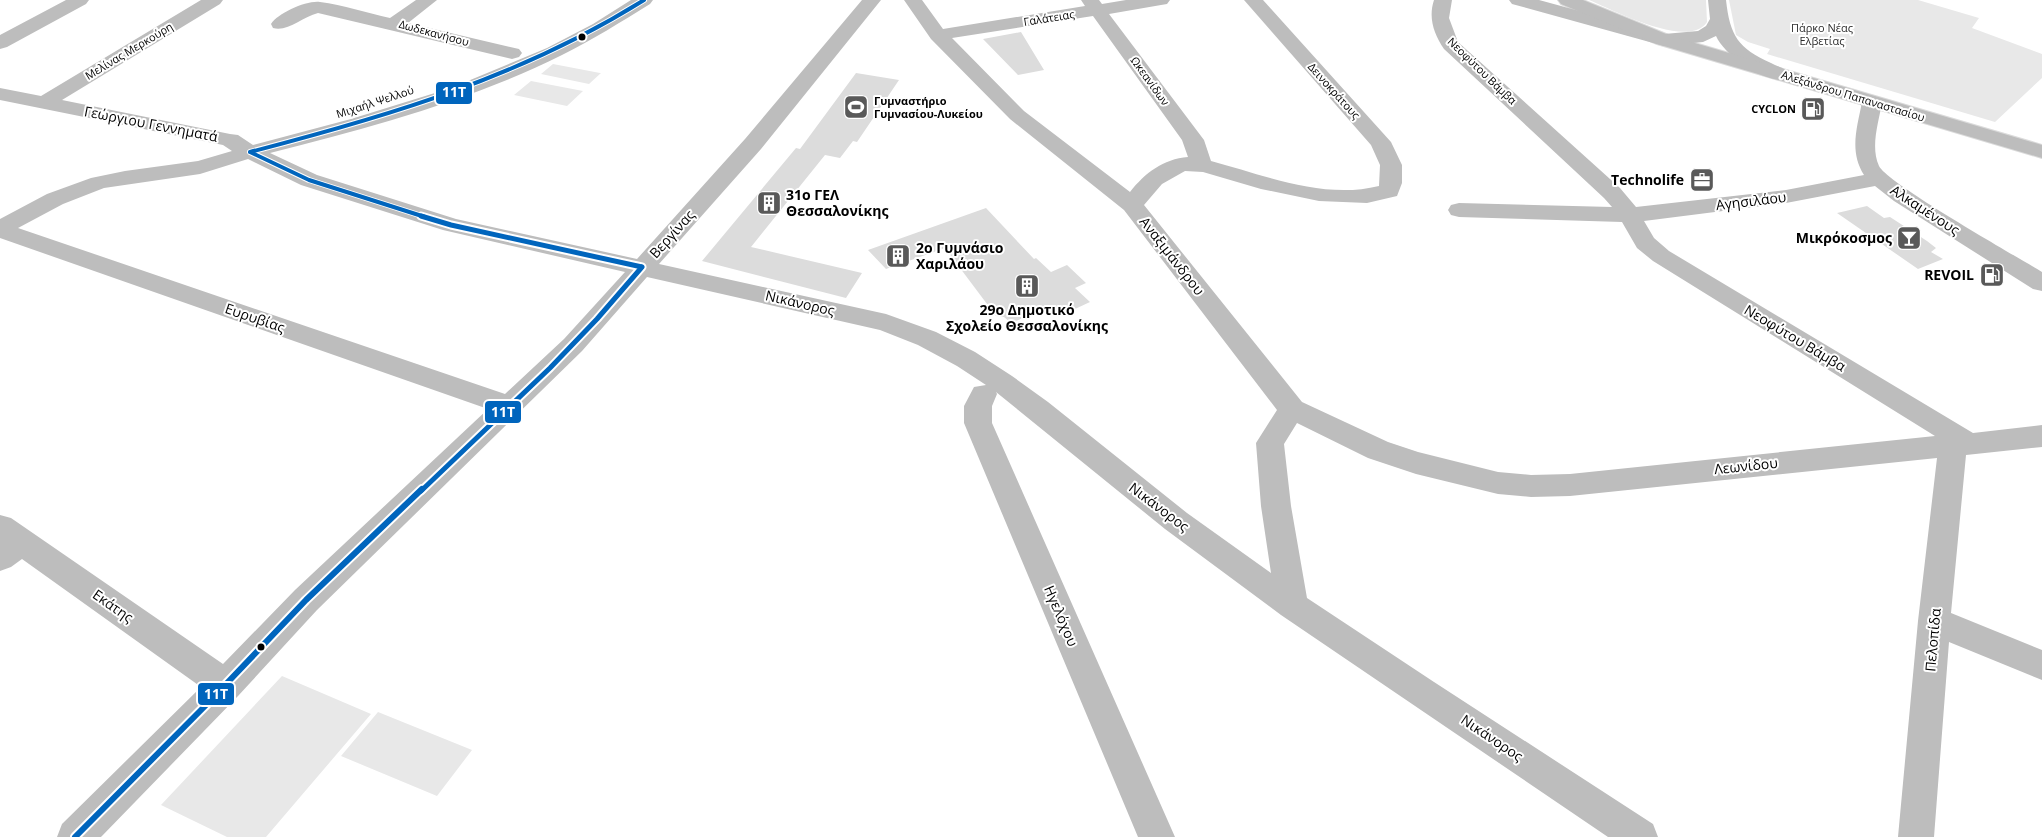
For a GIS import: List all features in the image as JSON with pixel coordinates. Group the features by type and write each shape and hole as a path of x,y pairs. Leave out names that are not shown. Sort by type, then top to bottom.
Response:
{"street":[{"path":"0,43 80,0"},
{"name":"Μελίνας Μερκούρη","path":"45,102 214,0"},
{"name":"Δωδεκανήσου","path":"394,24 428,0"},
{"name":"Μιχαήλ Ψελλού","path":"250,152 254,144 286,130 443,80 512,52 564,28 611,0"},
{"name":"Μιχαήλ Ψελλού","path":"0,230 49,202 99,182 200,167 383,117 494,78 576,39 644,0"},
{"name":"Βεργίνας","path":"75,837 226,685 306,600 597,319 753,144 872,0"},
{"name":"Αναξιμάνδρου","path":"913,0 938,35 1017,115 1132,205 1292,409 1378,450 1399,458 1451,472"},
{"name":"Γαλάτειας","path":"938,35 1094,5 1161,0"},
{"name":"Δεινοκράτους","path":"1202,166 1281,187 1335,196 1367,196 1389,191 1393,172 1392,160 1380,142 1253,0"},
{"name":"Νεοφύτου Βάμβα","path":"1443,0 1439,15 1444,34 1451,45 1612,193 1631,219 1645,243 1661,256 1960,443"},
{"name":"Αλεξάνδρου Παπαναστασίου","path":"1518,0 1664,40 1872,102 2040,149"},
{"name":"Αλεξάνδρου Παπαναστασίου","path":"1567,0 1664,40"},
{"path":"1717,0 1718,21 1723,36 1733,49 1761,66 1782,75"},
{"name":"Ωκεανίδων","path":"1094,5 1193,140 1202,166"},
{"path":"280,24 299,12 314,7 394,24"},
{"path":"1664,40 1703,36 1712,31 1718,21"},
{"name":"Δωδεκανήσου","path":"394,24 512,52"},
{"name":"Γεώργιου Γεννηματά","path":"0,95 45,102 230,140 250,152 309,180 451,225 642,267"},
{"name":"Αλκαμένους","path":"1872,102 1865,152 1868,165 1878,179 2042,283"},
{"path":"1132,205 1144,187 1168,170 1185,164 1202,166"},
{"name":"Αγησιλάου","path":"1459,210 1631,219 1797,195 1878,179"},
{"name":"Ευρυβίας","path":"0,230 509,406"},
{"name":"Νικάνορος","path":"642,267 886,323 920,334 937,342 978,367 1031,405 1144,497 1292,605 1626,831"},
{"name":"Ηγελόχου","path":"984,394 978,406 978,423 1157,837"},
{"path":"1292,409 1270,443 1276,506 1292,605"},
{"name":"Λεωνίδου","path":"1451,472 1514,485 1570,485 1960,443 2042,436"},
{"name":"Πελοπίδα","path":"1916,837 1934,621 1960,443"},
{"name":"Εκάτης","path":"7,542 226,685"},
{"path":"1934,621 2042,664"}],"green space":[{"path":"1589,0 1706,0 1707,22 1698,30 1684,32 1668,30 1632,19"},
{"name":"Πάρκο Νέας Ελβετίας","path":"1729,0 1918,0 1979,18 1972,28 2042,54 2042,78 1995,122 1767,54 1770,49 1748,42 1736,35"},
{"path":"553,64 601,73 589,84 541,74"},
{"path":"531,81 583,91 567,106 514,95"},
{"path":"282,676 371,714 266,837 227,837 161,805"},
{"path":"378,712 472,750 437,796 341,756"}],"building":[{"path":"1021,32 1044,70 1018,75 983,39"},
{"path":"856,73 899,80 857,142 853,141 840,158 825,155 751,247 862,273 846,298 702,261 796,148 800,149"},
{"name":"Μικρόκοσμος","path":"1867,206 1884,218 1890,217 1927,241 1936,248 1931,252 1943,259 1918,269 1837,213"},
{"path":"986,208 1034,259 1036,258 1051,272 1067,265 1086,283 1075,288 1090,302 1060,316 1051,306 1011,323 1004,317 996,316 945,248 886,269 868,250"}],"transit line":[{"name":"11Τ","path":"250,152 404,110 479,83 564,46 599,28 644,0"},
{"name":"11Τ","path":"250,152 309,180 451,225 642,267"},
{"name":"11Τ","path":"75,837 208,703 306,600 550,368 597,319 642,267"}],"place":[{"name":"Γυμναστήριο Γυμνασίου-Λυκείου","path":"856,107"},
{"name":"CYCLON","path":"1813,109"},
{"name":"Technolife","path":"1702,180"},
{"name":"31ο ΓΕΛ Θεσσαλονίκης","path":"769,203"},
{"name":"Μικρόκοσμος","path":"1909,238"},
{"name":"2ο Γυμνάσιο Χαριλάου","path":"898,256"},
{"name":"REVOIL","path":"1992,275"},
{"name":"29ο Δημοτικό Σχολείο Θεσσαλονίκης","path":"1027,286"}]}
